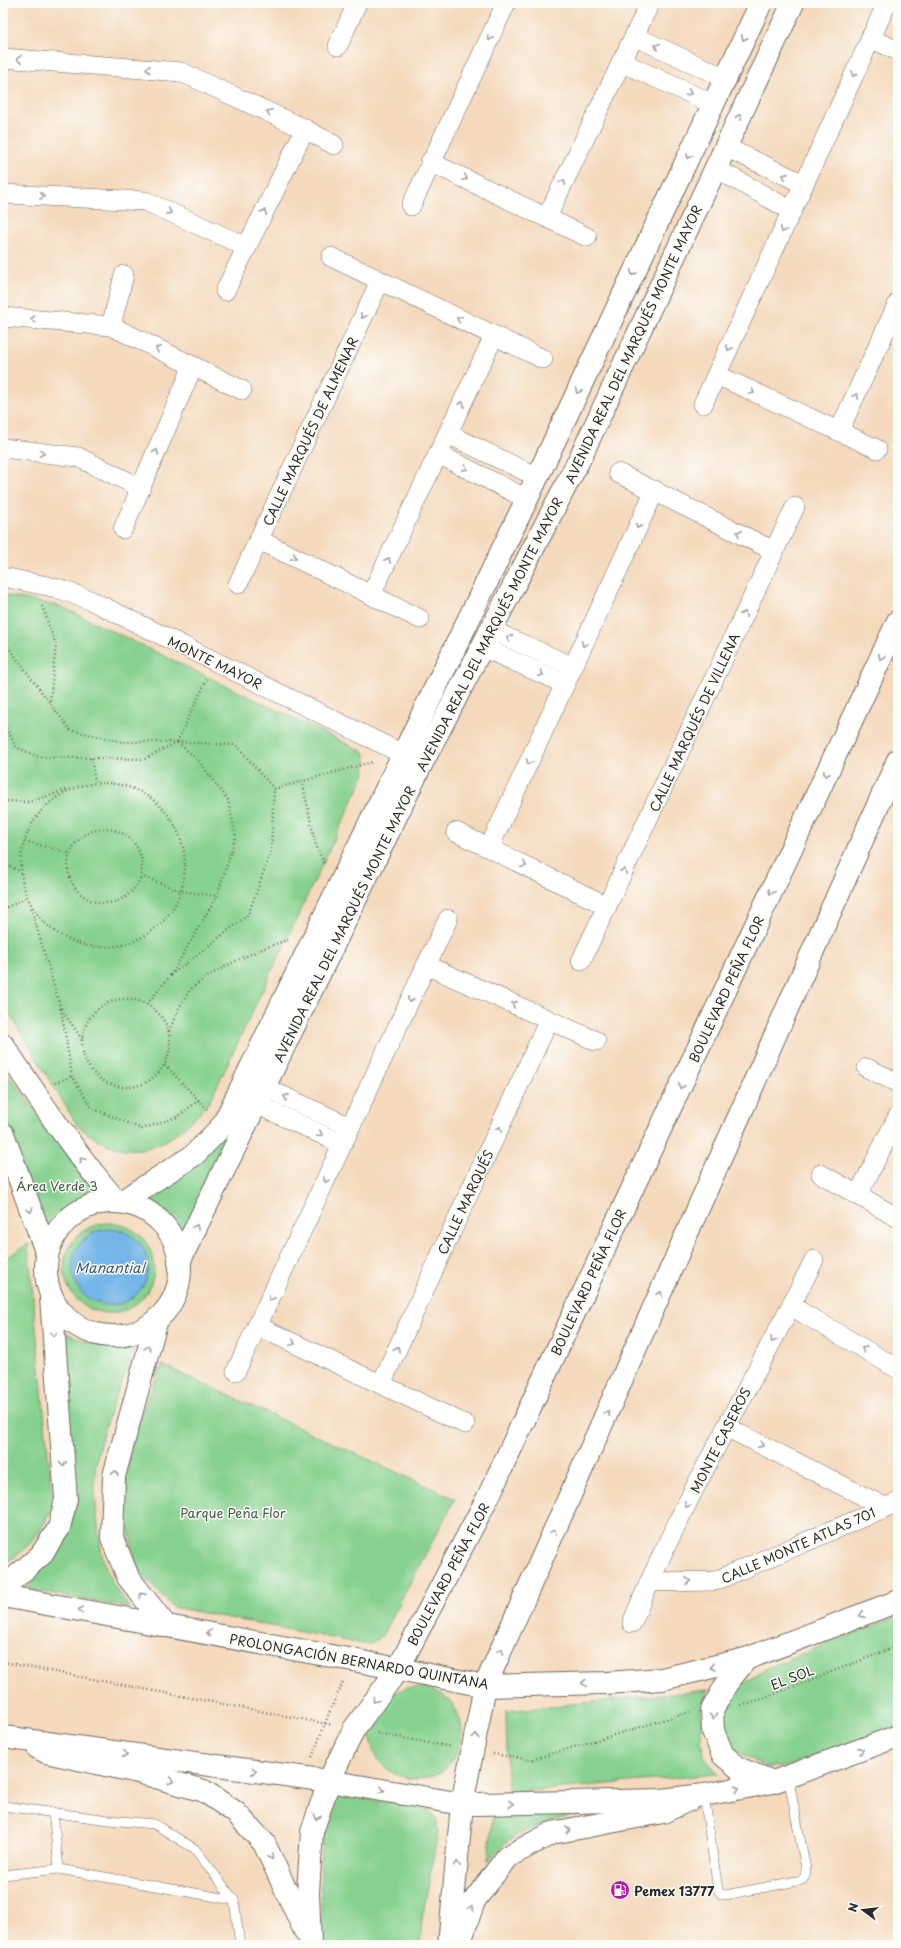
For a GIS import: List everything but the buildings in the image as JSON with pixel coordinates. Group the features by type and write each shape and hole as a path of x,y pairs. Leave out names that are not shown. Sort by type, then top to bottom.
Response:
{"main road":[{"name":"AVENIDA REAL DEL MARQUÉS MONTE MAYOR","path":"179,1262 260,1096 537,477 761,3"},
{"name":"AVENIDA REAL DEL MARQUÉS MONTE MAYOR","path":"118,1202 194,1155 222,1125 337,890 412,759 486,639 579,460 793,3"},
{"name":"BOULEVARD PEÑA FLOR","path":"309,1942 308,1892 312,1832 329,1780 354,1730 398,1669 489,1495 896,630"},
{"path":"449,1945 462,1804 485,1686 898,760"},
{"path":"3,1045 53,1121 84,1163 118,1202"},
{"path":"3,1134 47,1254"},
{"path":"3,1588 41,1555 59,1528 66,1499 51,1295 46,1275 47,1254 54,1237 65,1222 80,1210 97,1203 118,1202 135,1205 151,1214 165,1227 175,1243 179,1262 178,1283 170,1303 157,1319 139,1330 119,1335 98,1334 78,1327 63,1313 51,1295"},
{"path":"157,1319 114,1476 112,1538 128,1577 166,1626"},
{"name":"PROLONGACIÓN BERNARDO QUINTANA","path":"3,1596 485,1686 607,1683 662,1679 746,1659 898,1601"},
{"path":"746,1659 727,1683 712,1710 713,1730 723,1755 740,1769 781,1779"},
{"path":"3,1737 329,1780 462,1804 654,1801 702,1795 781,1779 898,1736"},
{"path":"26,1741 46,1752 138,1772 204,1791 235,1812 264,1843 285,1885 309,1942"},
{"path":"459,1945 474,1901 507,1857 552,1833 663,1812 702,1795"}],"street":[{"path":"411,206 430,162 506,3"},
{"path":"547,217 650,3"},
{"path":"704,404 886,3"},
{"path":"338,46 353,4"},
{"path":"634,36 725,78"},
{"path":"870,38 898,51"},
{"path":"3,58 181,72 305,129 334,145"},
{"path":"621,62 713,104"},
{"path":"225,291 305,129"},
{"path":"725,147 804,184"},
{"path":"430,162 587,237"},
{"path":"715,168 792,211"},
{"path":"3,194 145,201 247,247"},
{"path":"331,257 543,359"},
{"path":"111,326 124,276"},
{"name":"CALLE MARQUÉS DE ALMENAR","path":"380,281 259,540 420,619"},
{"path":"839,432 898,303"},
{"path":"3,317 111,326 242,390"},
{"path":"371,595 494,336"},
{"path":"123,529 193,366"},
{"path":"717,375 877,449"},
{"path":"448,434 537,477"},
{"path":"3,448 78,457 141,488"},
{"path":"438,454 527,499"},
{"path":"618,473 655,490 774,551"},
{"path":"489,848 655,490"},
{"name":"CALLE MARQUÉS DE VILLENA","path":"581,960 795,507"},
{"path":"238,584 259,540"},
{"name":"MONTE MAYOR","path":"3,577 57,588 92,601 412,759"},
{"path":"486,639 573,667"},
{"path":"486,639 565,684"},
{"path":"456,832 607,906"},
{"path":"236,1371 448,918"},
{"path":"426,965 596,1041"},
{"name":"CALLE MARQUÉS","path":"381,1384 549,1020"},
{"path":"867,1068 898,1083"},
{"path":"260,1096 350,1127"},
{"path":"260,1096 342,1144"},
{"path":"858,1195 898,1116"},
{"path":"821,1174 898,1218"},
{"name":"MONTE CASEROS","path":"632,1623 649,1582 726,1427 814,1260"},
{"path":"791,1306 898,1369"},
{"path":"257,1326 465,1424"},
{"path":"726,1427 891,1504"},
{"name":"CALLE MONTE ATLAS 701","path":"649,1582 715,1581 891,1504"}],"lane":[{"path":"702,1795 718,1890 721,1894 726,1895 802,1880 805,1876 806,1868 781,1779"},
{"path":"3,1806 108,1820 154,1824 195,1849 234,1900 240,1945"},
{"path":"53,1812 59,1869"},
{"path":"3,1874 59,1869 234,1900"}],"path":[{"path":"28,581 45,611 56,645 50,702"},
{"path":"3,640 70,730 123,742 177,742 236,746 274,789 271,851 248,915 171,975"},
{"path":"3,722 16,748 39,758 145,759 177,742 216,662"},
{"path":"147,1004 171,975 217,896 236,836 228,800 198,761 177,742"},
{"path":"91,758 95,782"},
{"path":"274,789 302,781 412,759"},
{"path":"302,781 316,846 337,890"},
{"path":"3,801 29,802 95,782 122,784 148,795 168,813 181,837 186,864 181,891 168,916 148,934 124,946 97,948 70,942 48,927 31,906"},
{"path":"69,789 46,805 29,827 21,853 21,880 31,906 61,1009 72,1076 92,1108 142,1129 177,1117 199,1100"},
{"path":"110,828 122,832 132,840 139,851 142,863 141,876 136,888 127,896 116,902 93,902 78,892 69,877 67,865 69,853 76,842 85,833 97,829 110,828"},
{"path":"25,841 69,853"},
{"path":"3,863 22,872"},
{"path":"141,876 181,891 217,896"},
{"path":"3,909 28,898"},
{"path":"168,1031 189,991 215,972 272,944 316,933"},
{"path":"119,999 133,999 147,1004 158,1012 166,1024 168,1031 170,1052 165,1065 156,1076 143,1084 128,1088 114,1086 100,1078 90,1068 83,1054 83,1039 86,1024 94,1013 106,1004 119,999"},
{"path":"61,1009 83,1039"},
{"path":"165,1065 222,1125"},
{"name":"EL SOL","path":"689,1712 749,1704 898,1646"}],"green space":[{"path":"3,595 60,606 364,752 366,768 361,783 210,1101 180,1131 164,1141 148,1148 132,1150 115,1147 96,1139 77,1125 3,1003"},
{"name":"Área Verde 3","path":"3,1067 100,1196 75,1205 64,1214 47,1233 3,1119"},
{"path":"234,1120 180,1242 163,1218 139,1199"},
{"name":"Manantial","path":"109,1223 126,1226 141,1236 151,1251 154,1268 151,1285 141,1300 126,1310 109,1313 92,1310 77,1300 67,1285 64,1268 67,1251 77,1236 92,1226"},
{"path":"28,1244 53,1506 44,1524 33,1540 20,1553 3,1564 3,1260"},
{"path":"68,1334 88,1343 105,1346 133,1343 135,1348 105,1425 97,1457 95,1473 99,1538 103,1560 106,1570 116,1589 130,1608 26,1589 65,1539 72,1520 64,1336"},
{"name":"Parque Peña Flor","path":"162,1365 455,1499 382,1636 368,1645 173,1607 137,1569 124,1505 128,1457 144,1406"},
{"path":"898,1616 898,1726 783,1767 765,1767 731,1747 726,1734 726,1712 734,1693 747,1681 769,1667"},
{"path":"416,1687 434,1690 449,1700 459,1715 462,1733 459,1751 449,1766 434,1776 416,1779 398,1776 383,1766 373,1751 370,1733 373,1715 383,1700 398,1690"},
{"path":"709,1690 701,1708 701,1741 705,1759 719,1774 508,1793 506,1711"},
{"path":"337,1796 423,1806 435,1816 438,1832 422,1919 420,1945 324,1945 321,1910 322,1847 325,1827 330,1810"},
{"path":"587,1812 545,1823 521,1833 499,1850 488,1861 493,1816"}],"water":[{"name":"Manantial","path":"110,1229 124,1232 137,1240 145,1253 148,1267 145,1281 137,1294 124,1302 110,1305 96,1302 83,1294 75,1281 72,1267 75,1253 83,1240 96,1232"}],"place":[{"name":"Pemex 13777","path":"620,1890"}]}
